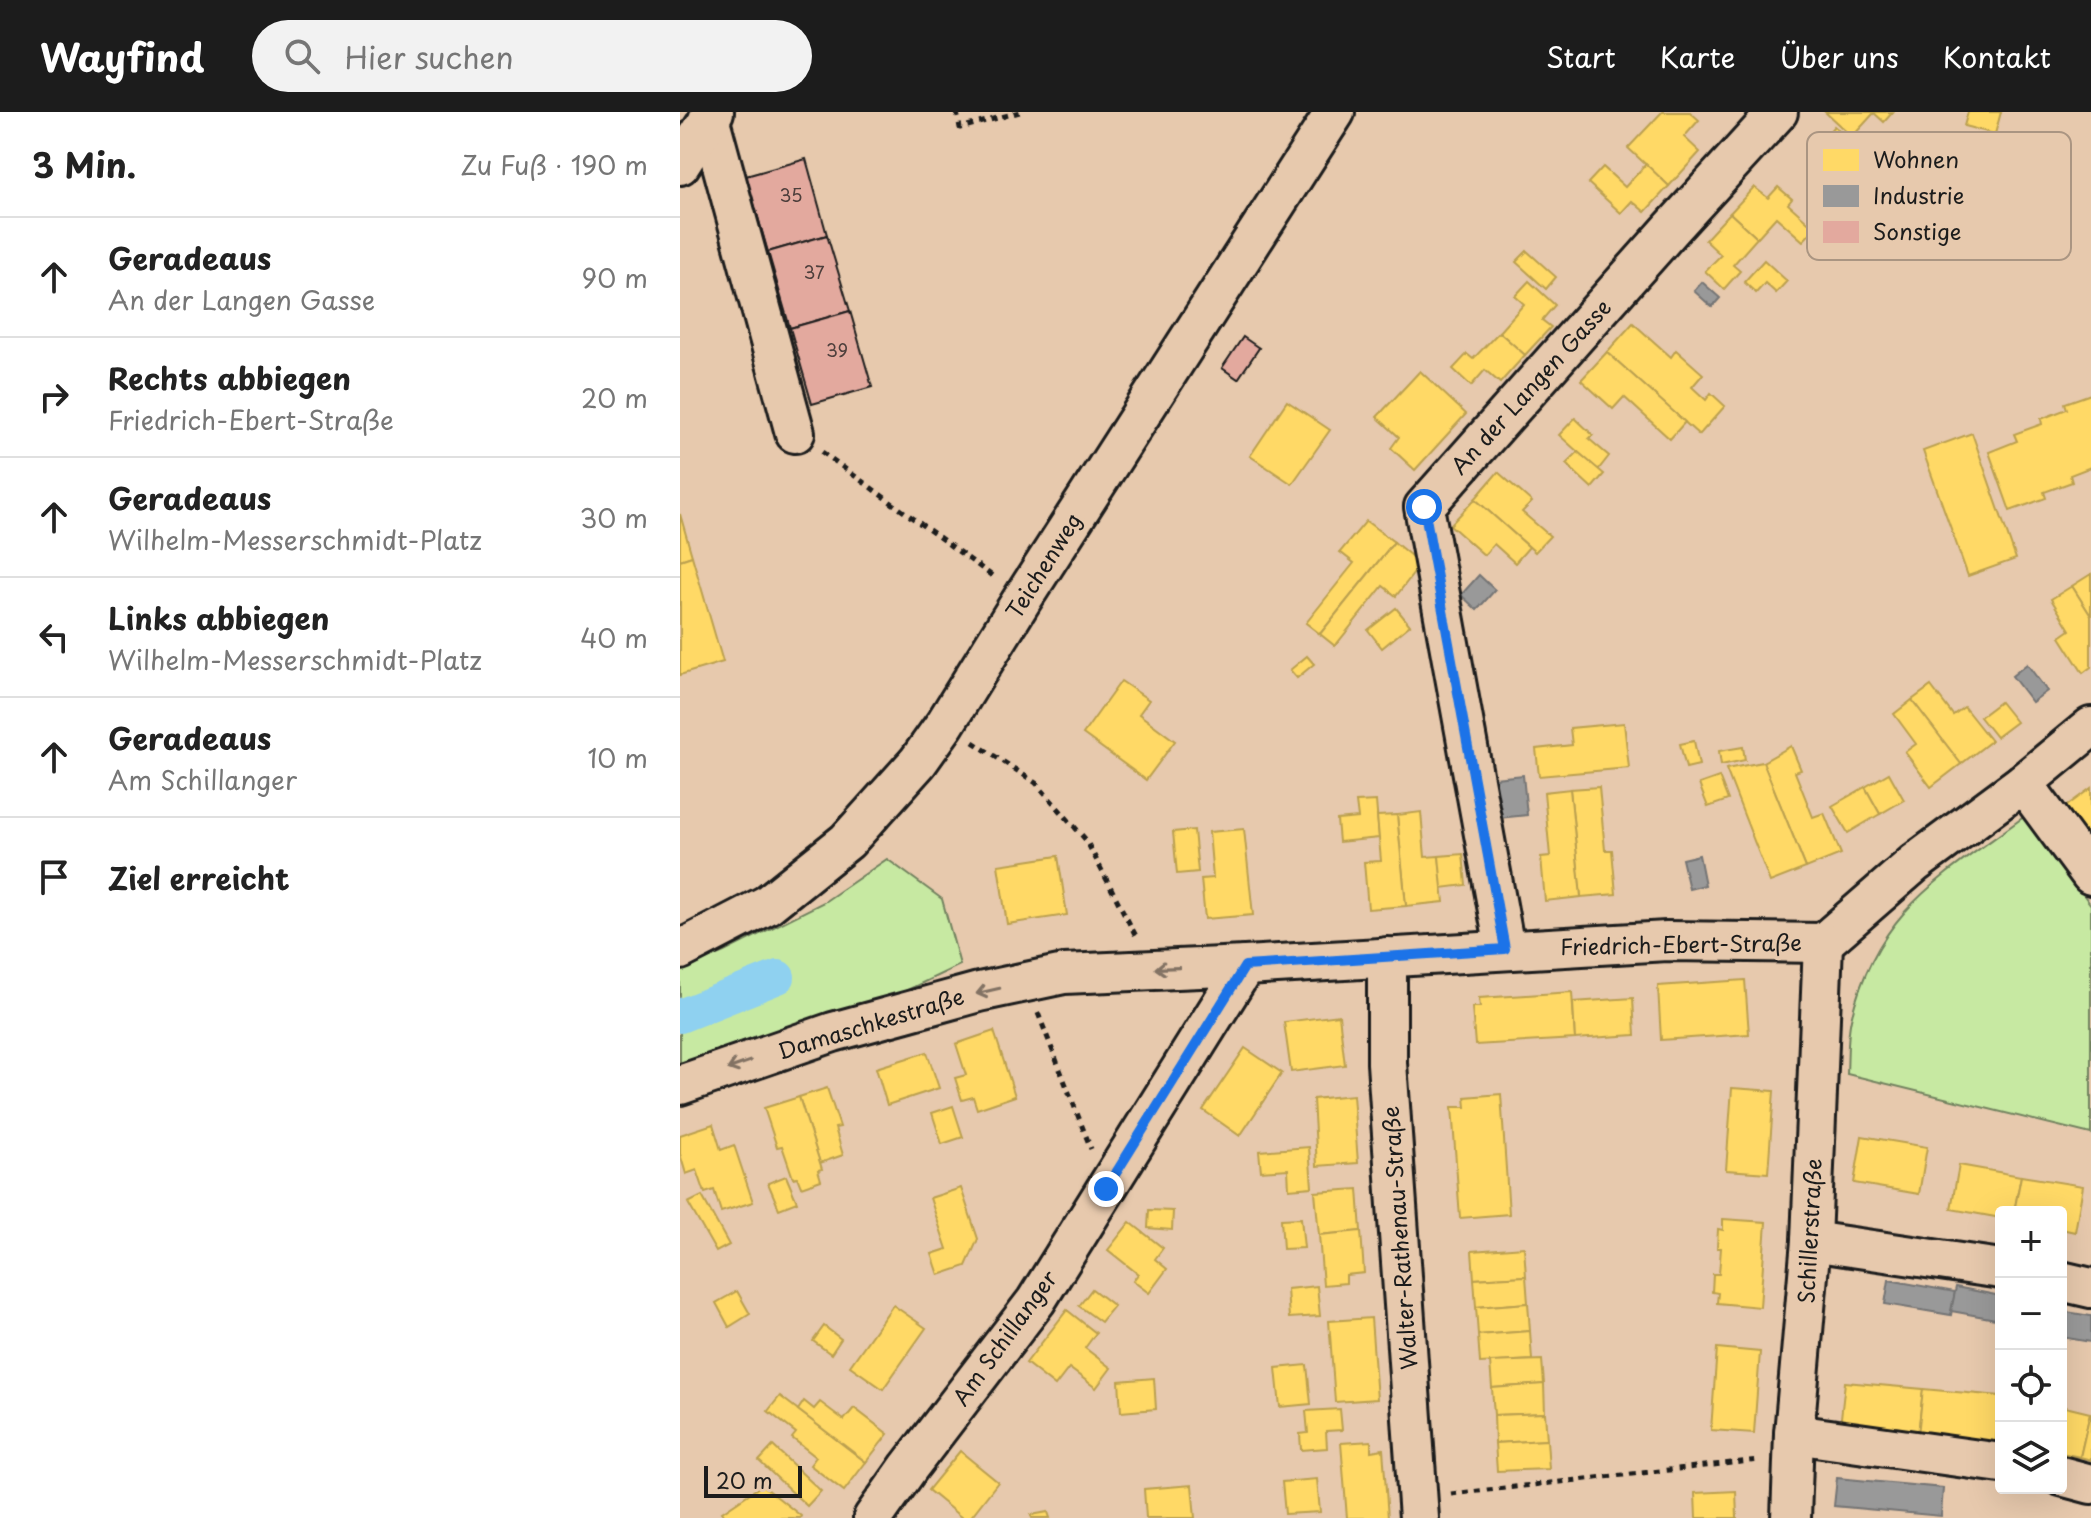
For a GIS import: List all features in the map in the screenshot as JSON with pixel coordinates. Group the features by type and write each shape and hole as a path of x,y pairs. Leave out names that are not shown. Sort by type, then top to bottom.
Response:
{"street":[{"name":"Teichenweg","path":"680,950 767,905 847,841 918,762 1335,112"},
{"name":"An der Langen Gasse","path":"1505,949 1424,507 1778,112"},
{"path":"680,165 712,114"},
{"path":"712,114 795,433"},
{"name":"Friedrich-Ebert-Straße","path":"1245,966 1667,941 1823,943 1915,863 2023,783 2091,727"},
{"path":"2023,783 2091,875"},
{"name":"Schillerstraße","path":"1791,1518 1811,1241 1823,943"},
{"name":"Walter-Rathenau-Straße","path":"1387,957 1387,1063 1418,1508"},
{"name":"Damaschkestraße","path":"680,1085 833,1032 979,992 1064,974 1245,966"},
{"name":"Am Schillanger","path":"873,1518 1036,1301 1245,966"},
{"path":"1811,1241 1995,1268"},
{"path":"2067,1282 2091,1288"},
{"path":"1794,1445 1995,1462"},
{"path":"2067,1478 2091,1484"}],"path":[{"path":"957,112 960,128 1020,112"},
{"path":"795,433 1023,598"},
{"path":"945,724 1036,783 1086,840 1126,913"},
{"path":"1027,982 1106,1189"},
{"path":"1418,1508 1794,1445"}],"green space":[{"path":"2025,816 2091,905 2091,1134 1847,1074 1850,1026 1862,982 1877,950 1895,923 1940,879"},
{"path":"887,859 942,899 960,965 882,1002 680,1077 680,970 724,952 824,902"}],"building: Wohnen":[{"path":"1662,112 1690,112 1699,120 1684,137 1700,152 1669,186 1628,148"},
{"path":"1825,112 1874,113 1857,132 1847,132"},
{"path":"1873,112 1893,112 1884,122"},
{"path":"1968,112 2001,112 1996,132 1964,126"},
{"path":"1646,164 1669,186 1645,212 1632,201 1621,213 1588,183 1603,167 1625,187"},
{"path":"1754,187 1768,198 1778,187 1792,199 1788,204 1807,221 1807,237 1803,241 1776,217 1757,238 1730,213"},
{"path":"1730,213 1757,238 1733,265 1740,271 1724,289 1705,271 1721,255 1705,240"},
{"path":"1527,251 1556,277 1546,289 1516,262"},
{"path":"1764,260 1787,281 1776,293 1765,283 1756,293 1744,282"},
{"path":"1529,281 1555,305 1542,320 1551,327 1525,355 1499,332 1524,304 1515,296"},
{"path":"1633,323 1671,357 1676,350 1703,374 1692,387 1706,400 1711,393 1725,406 1699,435 1607,352"},
{"path":"1499,332 1525,355 1500,383 1485,370 1471,386 1453,369 1467,354 1473,359"},
{"path":"1607,352 1685,422 1670,439 1624,397 1613,409 1581,380"},
{"path":"1420,371 1466,414 1415,470 1391,448 1399,437 1377,417"},
{"path":"2091,394 2091,467 2070,475 2072,482 2044,492 2046,498 2010,511 1989,452 2017,441 2014,434 2042,424 2041,419 2067,409 2065,403"},
{"path":"1287,401 1330,430 1292,484 1250,456"},
{"path":"1575,418 1593,435 1589,439 1609,456 1598,470 1559,435"},
{"path":"1972,433 2016,559 1968,576 1923,451"},
{"path":"1578,452 1604,474 1592,488 1566,464"},
{"path":"1498,472 1532,502 1522,512 1550,536 1535,552 1475,499"},
{"path":"1475,499 1529,547 1515,563 1494,544 1484,555 1450,525"},
{"path":"680,514 692,556 680,560"},
{"path":"1366,521 1394,542 1320,634 1306,623 1354,563 1340,552"},
{"path":"1394,542 1421,564 1396,596 1383,586 1335,646 1320,634"},
{"path":"692,556 723,662 680,675 680,560"},
{"path":"2091,574 2091,616 2072,586"},
{"path":"2072,586 2091,616 2091,667 2083,673 2060,637 2070,630 2051,599"},
{"path":"1396,608 1410,625 1382,648 1368,630"},
{"path":"1307,656 1314,664 1297,678 1290,670"},
{"path":"1121,681 1149,700 1139,714 1175,741 1146,780 1083,734"},
{"path":"1931,686 1953,715 1964,707 1991,741 1961,764 1912,700"},
{"path":"1912,700 1961,764 1931,787 1905,752 1916,744 1894,714"},
{"path":"2000,702 2016,722 1996,737 1980,717"},
{"path":"1624,723 1629,768 1539,776 1536,749 1572,745 1570,728"},
{"path":"1694,741 1699,765 1686,768 1680,744"},
{"path":"1791,746 1801,770 1795,772 1813,817 1824,813 1841,854 1806,868 1763,762"},
{"path":"1743,747 1745,760 1721,765 1719,751"},
{"path":"1763,762 1806,868 1770,882 1726,769"},
{"path":"1889,773 1904,800 1880,814 1865,787"},
{"path":"1719,777 1728,800 1708,807 1699,784"},
{"path":"1599,787 1605,850 1612,850 1616,894 1581,897 1570,789"},
{"path":"1865,787 1880,814 1848,833 1832,806"},
{"path":"2091,788 2091,843 2064,808"},
{"path":"1570,789 1581,897 1545,901 1541,857 1550,856 1544,792"},
{"path":"1376,801 1379,838 1339,842 1337,820 1358,818 1356,802"},
{"path":"1421,812 1425,857 1439,856 1444,902 1406,906 1397,815"},
{"path":"1397,815 1406,906 1368,909 1364,862 1381,861 1377,816"},
{"path":"1244,829 1253,915 1205,919 1201,879 1213,878 1209,832"},
{"path":"1194,830 1198,872 1177,874 1173,832"},
{"path":"1463,854 1466,885 1442,888 1439,856"},
{"path":"1058,856 1067,915 1007,924 998,865"},
{"path":"1745,980 1749,1034 1661,1040 1658,986"},
{"path":"1572,992 1575,1039 1475,1045 1472,1007 1480,1007 1479,998"},
{"path":"1633,998 1635,1035 1575,1039 1573,1002"},
{"path":"1339,1015 1345,1065 1291,1072 1284,1022"},
{"path":"994,1031 1015,1096 977,1109 973,1097 962,1100 955,1078 966,1075 956,1044"},
{"path":"1245,1048 1282,1073 1240,1136 1203,1110"},
{"path":"927,1052 939,1088 887,1105 876,1068"},
{"path":"827,1088 840,1127 835,1128 843,1155 820,1163 799,1097"},
{"path":"1732,1088 1774,1091 1768,1173 1726,1170"},
{"path":"1501,1094 1509,1214 1460,1218 1452,1107 1466,1107 1465,1097"},
{"path":"1353,1095 1358,1163 1317,1166 1313,1099"},
{"path":"799,1097 822,1169 818,1170 821,1180 801,1187 797,1177 793,1178 782,1146 777,1147 764,1108"},
{"path":"953,1106 963,1137 942,1144 932,1113"},
{"path":"713,1124 721,1150 734,1145 753,1202 721,1212 714,1190 705,1193 697,1170 686,1174 680,1154 680,1135"},
{"path":"1862,1136 1927,1147 1919,1194 1854,1183"},
{"path":"1309,1147 1312,1187 1289,1189 1288,1169 1261,1171 1259,1151"},
{"path":"1959,1165 2021,1176 2015,1206 1995,1206 1995,1217 1951,1209"},
{"path":"786,1176 797,1202 779,1209 768,1183"},
{"path":"2021,1176 2083,1186 2075,1232 2067,1230 2067,1206 2015,1206"},
{"path":"961,1188 978,1239 966,1266 939,1275 932,1254 947,1249 930,1198"},
{"path":"1358,1189 1361,1231 1319,1235 1315,1192"},
{"path":"702,1196 729,1245 716,1252 688,1203"},
{"path":"1149,1210 1173,1211 1172,1230 1148,1228"},
{"path":"1301,1218 1304,1248 1283,1249 1281,1219"},
{"path":"1723,1219 1766,1222 1760,1307 1717,1303 1718,1293 1712,1292 1713,1274 1719,1274 1721,1248 1717,1248 1718,1229 1723,1230"},
{"path":"1130,1222 1163,1248 1155,1259 1167,1269 1149,1293 1133,1281 1138,1274 1108,1250"},
{"path":"1361,1231 1364,1273 1346,1275 1346,1283 1323,1285 1319,1235"},
{"path":"1524,1247 1526,1276 1474,1279 1472,1251"},
{"path":"1526,1276 1528,1303 1476,1307 1474,1279"},
{"path":"1317,1286 1320,1316 1289,1318 1287,1289"},
{"path":"1092,1289 1114,1306 1101,1322 1079,1306"},
{"path":"737,1291 750,1314 729,1327 716,1303"},
{"path":"1528,1303 1530,1331 1478,1335 1476,1307"},
{"path":"893,1305 926,1328 883,1389 850,1366"},
{"path":"1067,1310 1096,1333 1085,1348 1111,1368 1096,1388 1069,1368 1055,1386 1026,1363"},
{"path":"1371,1318 1377,1399 1335,1402 1329,1321"},
{"path":"824,1326 841,1339 831,1354 813,1341"},
{"path":"1530,1331 1532,1360 1480,1363 1478,1335"},
{"path":"1717,1348 1760,1352 1754,1433 1711,1430"},
{"path":"1542,1360 1544,1384 1492,1388 1490,1362"},
{"path":"1307,1365 1311,1404 1280,1407 1276,1368"},
{"path":"1154,1378 1156,1409 1121,1412 1119,1381"},
{"path":"1845,1382 1923,1389 1918,1435 1840,1427"},
{"path":"1544,1384 1545,1413 1494,1415 1492,1388"},
{"path":"1923,1389 1995,1396 1995,1442 1918,1435"},
{"path":"780,1396 866,1462 844,1491 810,1465 816,1457 792,1438 796,1433 768,1411"},
{"path":"804,1401 814,1409 820,1402 844,1420 854,1408 888,1434 866,1462 798,1410"},
{"path":"2067,1407 2090,1413 2080,1457 2067,1454"},
{"path":"1340,1409 1342,1430 1326,1431 1327,1448 1301,1450 1300,1434 1308,1433 1306,1411"},
{"path":"1545,1413 1547,1440 1495,1443 1494,1415"},
{"path":"2091,1413 2091,1460 2080,1457"},
{"path":"1547,1440 1549,1469 1497,1471 1495,1443"},
{"path":"1371,1441 1371,1451 1383,1449 1388,1518 1347,1518 1341,1443"},
{"path":"773,1446 821,1491 807,1506 759,1461"},
{"path":"960,1451 998,1482 970,1518 962,1518 928,1490"},
{"path":"1317,1479 1320,1512 1285,1514 1282,1482"},
{"path":"762,1485 800,1518 726,1518 722,1512"},
{"path":"1192,1485 1195,1518 1146,1518 1144,1489"},
{"path":"1736,1491 1737,1518 1696,1518 1695,1493"},
{"path":"1048,1512 1050,1518 1032,1518 1031,1515"}],"building: Industrie":[{"path":"1702,282 1720,298 1712,307 1694,291"},
{"path":"1479,575 1495,590 1477,610 1461,595"},
{"path":"2027,664 2047,691 2032,702 2012,676"},
{"path":"1523,775 1527,815 1499,818 1495,778"},
{"path":"1699,855 1705,885 1689,889 1682,859"},
{"path":"1889,1280 1955,1292 1951,1315 1885,1304"},
{"path":"1956,1287 1995,1295 1995,1319 1951,1311"},
{"path":"2067,1312 2091,1316 2091,1342 2067,1338"},
{"path":"1837,1478 1943,1488 1941,1516 1834,1506"}],"building: Sonstige":[{"path":"806,159 827,235 768,252 746,176"},
{"path":"827,235 850,311 790,328 768,252"},
{"path":"850,311 872,387 812,404 790,328"},
{"path":"1243,337 1259,348 1238,379 1222,368"}],"waterway":[{"path":"680,1016 778,977"}],"route":[{"path":"1106,1189 1245,966 1505,949 1424,507"}]}
